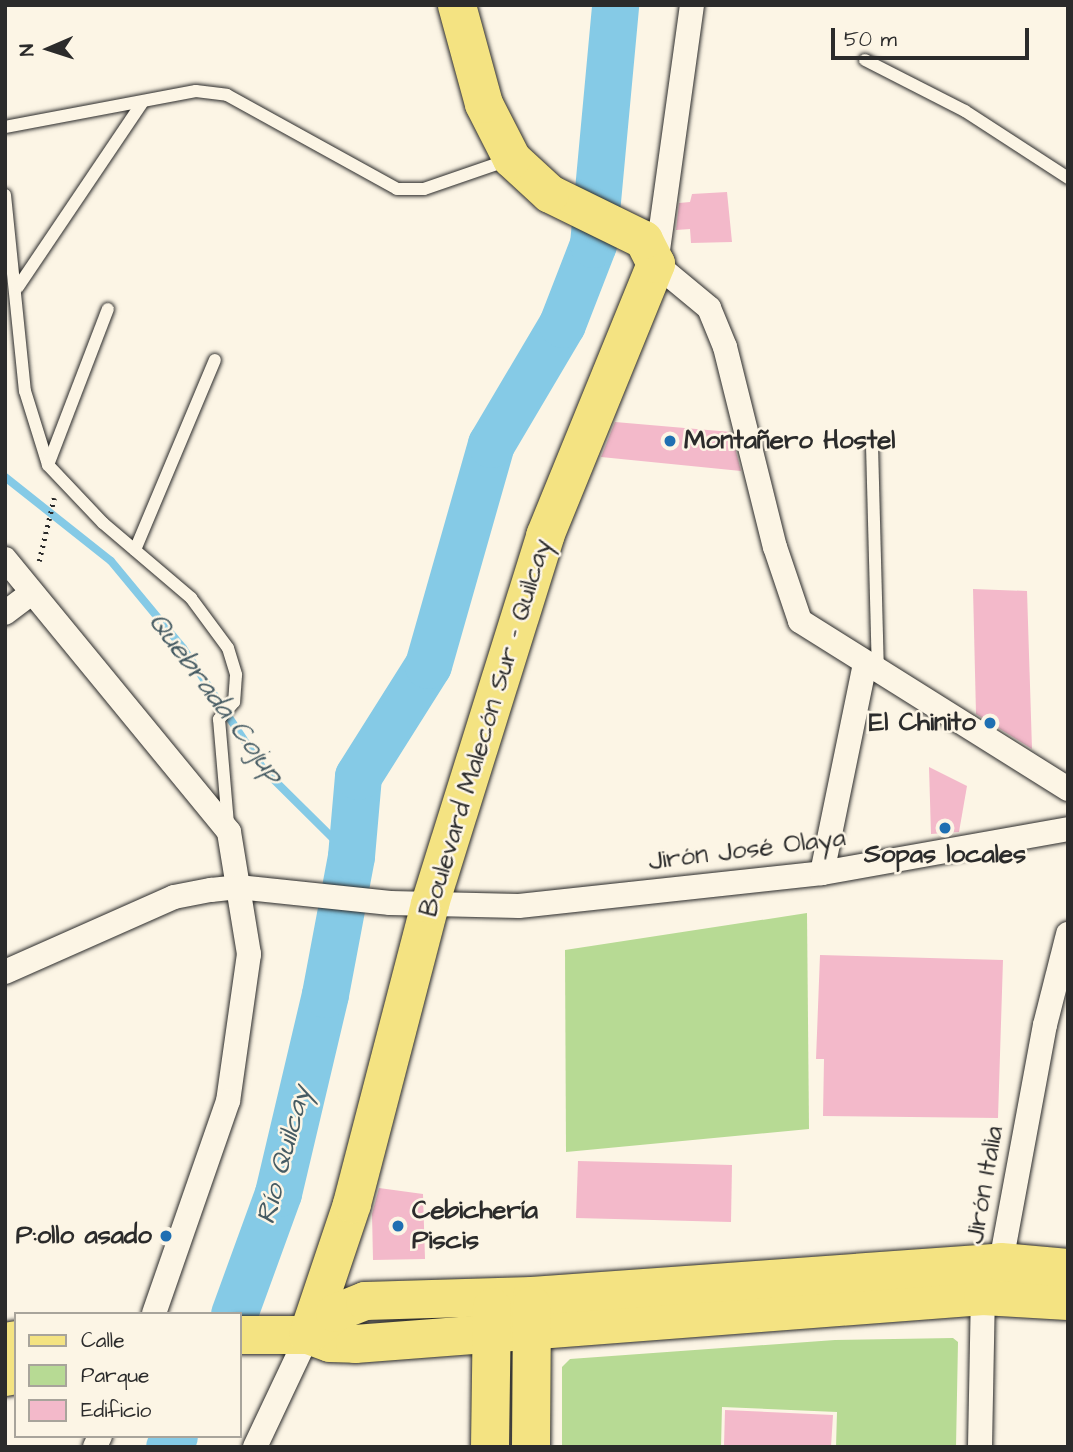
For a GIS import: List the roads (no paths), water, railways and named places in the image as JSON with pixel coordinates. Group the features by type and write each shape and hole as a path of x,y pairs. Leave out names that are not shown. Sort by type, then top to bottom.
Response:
{"main road":[{"path":"457,5 484,104 512,159 550,194 650,252"},
{"name":"Boulevard Malecón Sur - Quilcay","path":"275,1335 352,1204 430,904 545,536 650,252"},
{"path":"532,1313 1001,1262 1068,1268"},
{"path":"275,1335 365,1301 491,1315 982,1296 1068,1301"},
{"path":"531,1447 532,1313"},
{"path":"490,1447 491,1315"}],"street":[{"name":"Boulevard Malecón Sur - Quilcay","path":"650,252 692,5"},
{"path":"650,252 709,308 725,347 775,547 800,621 1068,789"},
{"path":"5,559 229,832 256,889 228,1101 155,1312"},
{"path":"5,613 32,593"},
{"path":"822,873 872,668"},
{"name":"Jirón José Olaya","path":"5,972 174,897 256,889 390,903 519,906 822,873 1068,829"},
{"name":"Jirón Italia","path":"980,1447 982,1296 1001,1262 1045,1025 1068,934"},
{"name":"Boulevard Malecón Sur - Quilcay","path":"255,1447 275,1335"}],"lane":[{"path":"865,60 965,111 1068,178"},
{"path":"5,127 196,92 228,95 397,189 424,189 512,159"},
{"path":"18,287 142,103"},
{"path":"5,195 18,287 25,391 48,465 58,480 191,598 228,648 236,675 234,702 219,719 229,832"},
{"path":"48,465 108,309"},
{"path":"135,550 215,360"},
{"path":"872,445 872,668"}],"waterway":[{"path":"235,1312 278,1193 325,994 351,856 358,776 428,665 491,444 562,324 593,244 615,5"},
{"name":"Quebrada Cojup","path":"5,477 111,561 183,648 264,770 351,856"},
{"name":"Río Quilcay","path":"169,1447 173,1438"}],"place":[{"name":"Montañero Hostel","path":"670,441"},
{"name":"El Chinito","path":"990,723"},
{"name":"Sopas locales","path":"945,828"},
{"name":"Cebichería Piscis","path":"398,1226"},
{"name":"P:ollo asado","path":"166,1236"}]}
